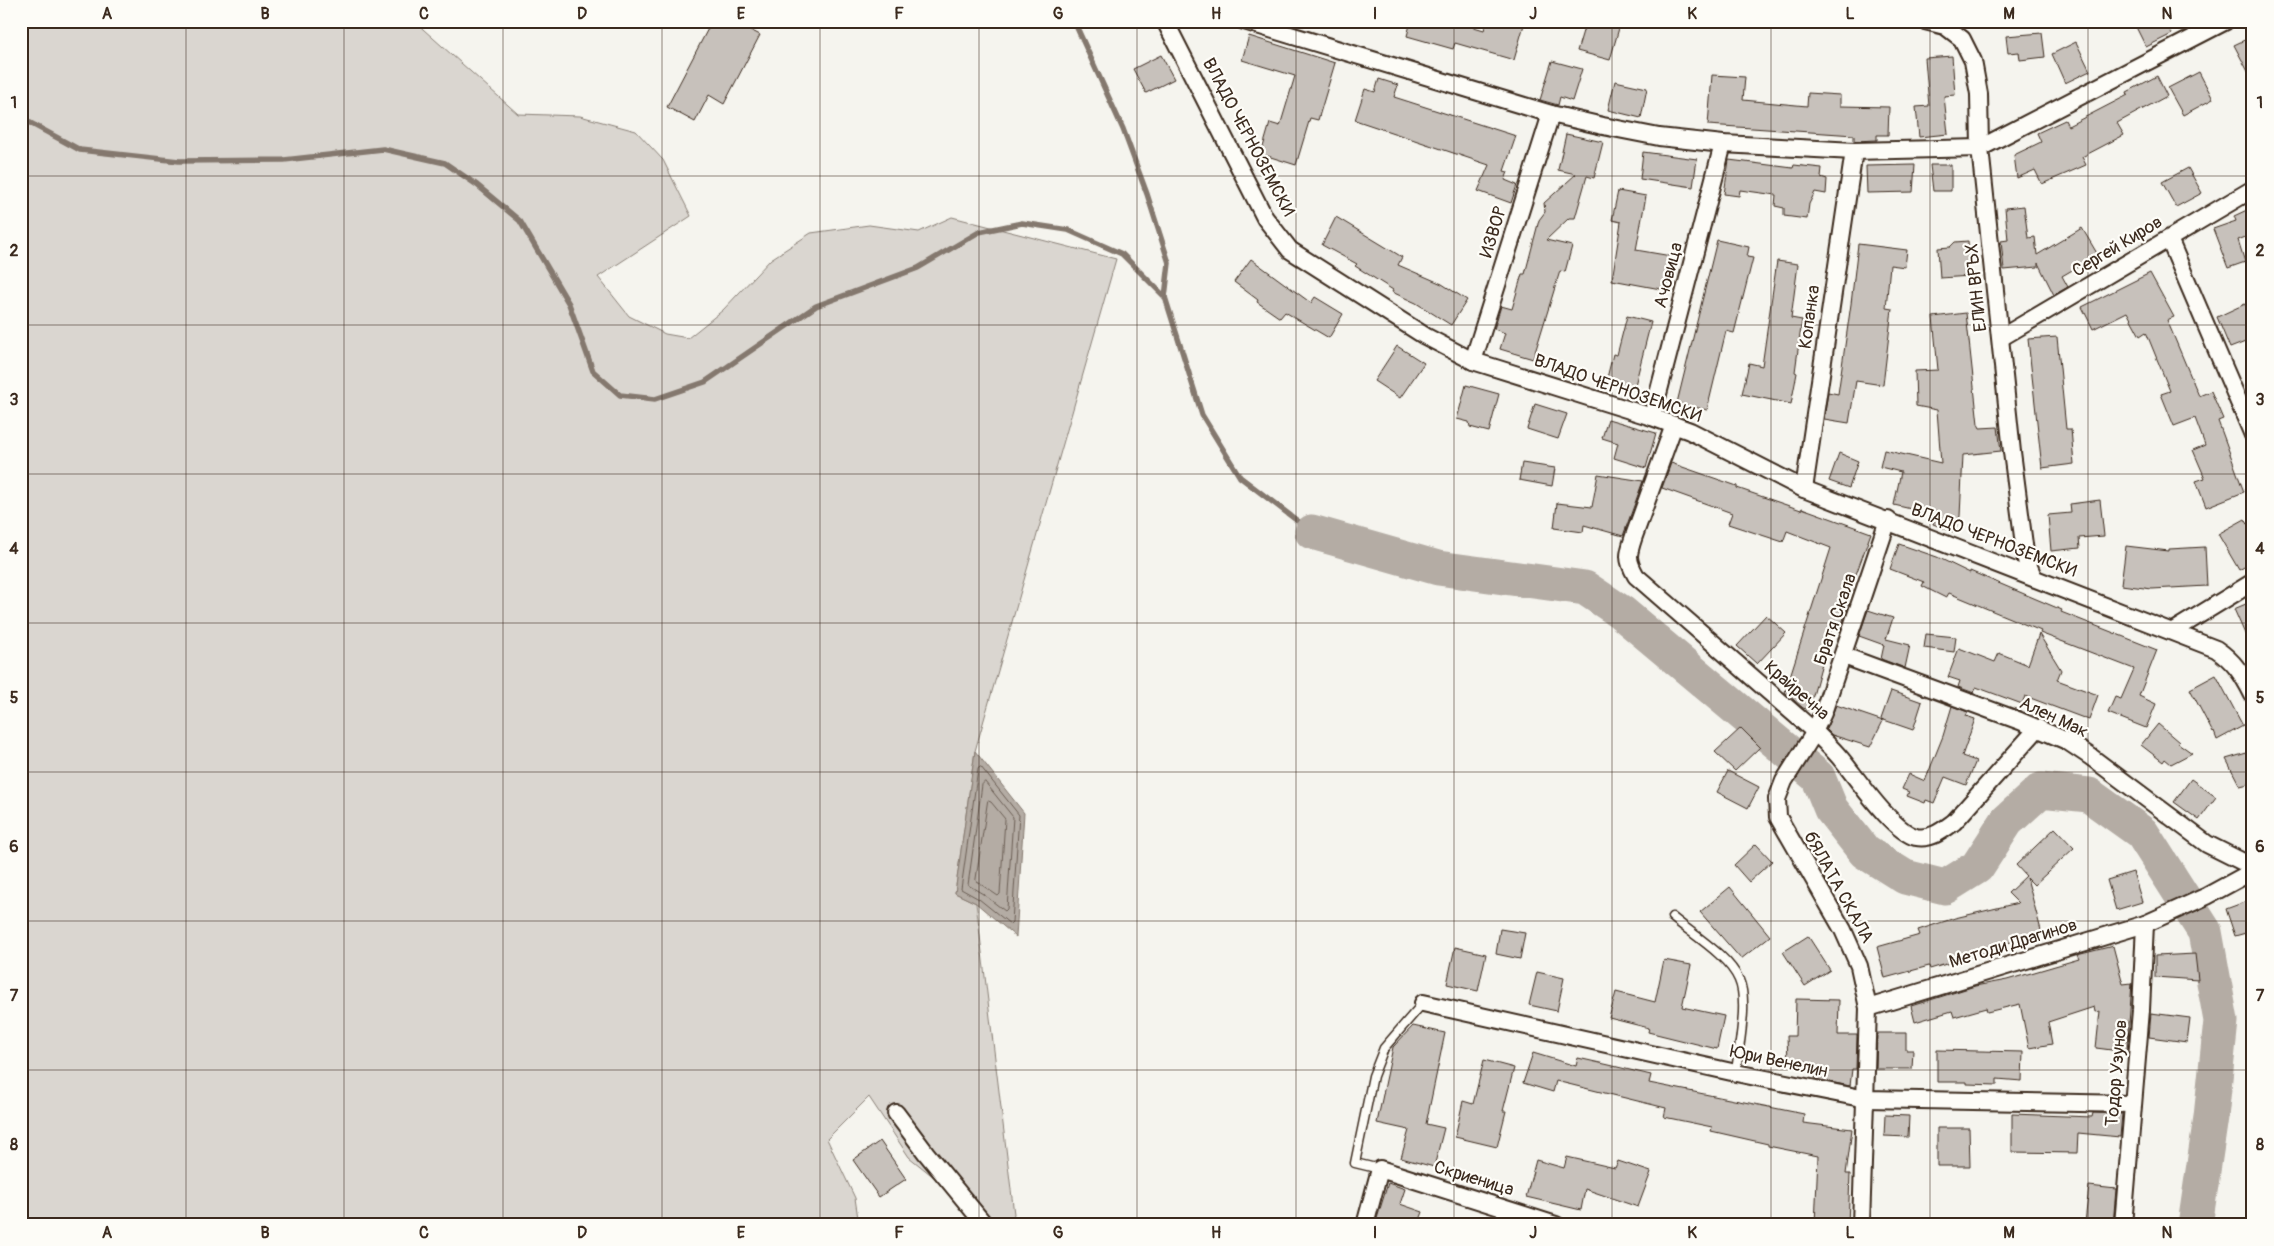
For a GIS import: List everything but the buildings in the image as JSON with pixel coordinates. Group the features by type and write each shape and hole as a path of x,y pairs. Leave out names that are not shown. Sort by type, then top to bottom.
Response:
{"street":[{"name":"ВЛАДО ЧЕРНОЗЕМСКИ","path":"1165,21 1265,218 1290,250 1425,336 1473,361 1674,425 1804,489 2033,576 2216,649 2232,659 2253,694"},
{"path":"1244,21 1551,114 1660,137 1723,144 1854,151 1980,148 2226,21"},
{"name":"ЕЛИН ВРЪХ","path":"1925,21 1945,26 1962,39 1973,61 1979,94 1980,148 2002,338 2012,452 2026,560 2033,576"},
{"name":"ИЗВОР","path":"1473,361 1551,114"},
{"name":"Ачовица","path":"1652,417 1723,144"},
{"name":"Копанка","path":"1804,489 1854,151"},
{"name":"Сергей Киров","path":"2002,338 2253,189"},
{"path":"2168,239 2253,435"},
{"name":"Крайречна","path":"1674,425 1628,553 1629,564 1636,576 1840,757 1886,815 1902,830 1915,837 1928,838 1954,822 2038,728"},
{"name":"Братя Скала","path":"1784,781 1813,735 1823,713 1844,656 1888,520"},
{"path":"2173,631 2253,582"},
{"name":"Ален Мак","path":"1844,656 2038,728 2067,741 2207,844 2253,869"},
{"name":"бЯЛАТА СКАЛА","path":"1784,781 1778,799 1778,817 1843,930 1859,966 1868,1008 1861,1225"},
{"name":"Методи Драгинов","path":"1868,1008 2145,924 2207,896 2253,869"},
{"name":"Тодор Узунов","path":"2123,1225 2145,924"},
{"name":"Юри Венелин","path":"1423,1003 1736,1073 1866,1099 2133,1104"},
{"path":"896,1113 985,1225"},
{"path":"1365,1225 1380,1169"},
{"name":"Скриеница","path":"1380,1169 1550,1224"}],"lane":[{"path":"1672,917 1726,962 1740,981 1743,1003 1736,1073"},
{"path":"1380,1169 1355,1162 1373,1076 1384,1048 1423,1003"}],"shaded area":[{"path":"21,21 414,21 518,114 580,116 636,131 663,160 691,216 598,277 629,316 665,334 688,338 723,310 771,259 811,233 869,225 919,232 952,217 1116,259 975,751 955,893 976,903 1014,1214 1009,1225 986,1225 982,1216 909,1157 869,1097 827,1139 855,1198 859,1225 21,1225"}],"water":[{"path":"975,751 1024,813 1016,937 976,903 955,893"}],"waterway":[{"path":"1074,21 1123,129 1147,194 1169,263 1165,297"},
{"path":"21,118 80,150 179,161 284,160 383,149 445,163 477,185 520,221 569,304 593,371 620,395 655,399 705,382 816,306 918,268 979,232 1022,223 1068,230 1122,254 1165,297 1202,415 1240,477 1312,532"},
{"path":"1312,532 1438,568 1585,588 1621,612 1818,777 1831,809 1865,852 1905,877 1945,887 1977,867 2007,821 2041,790 2089,795 2142,833 2205,932 2221,1021 2211,1117 2195,1225"}]}
